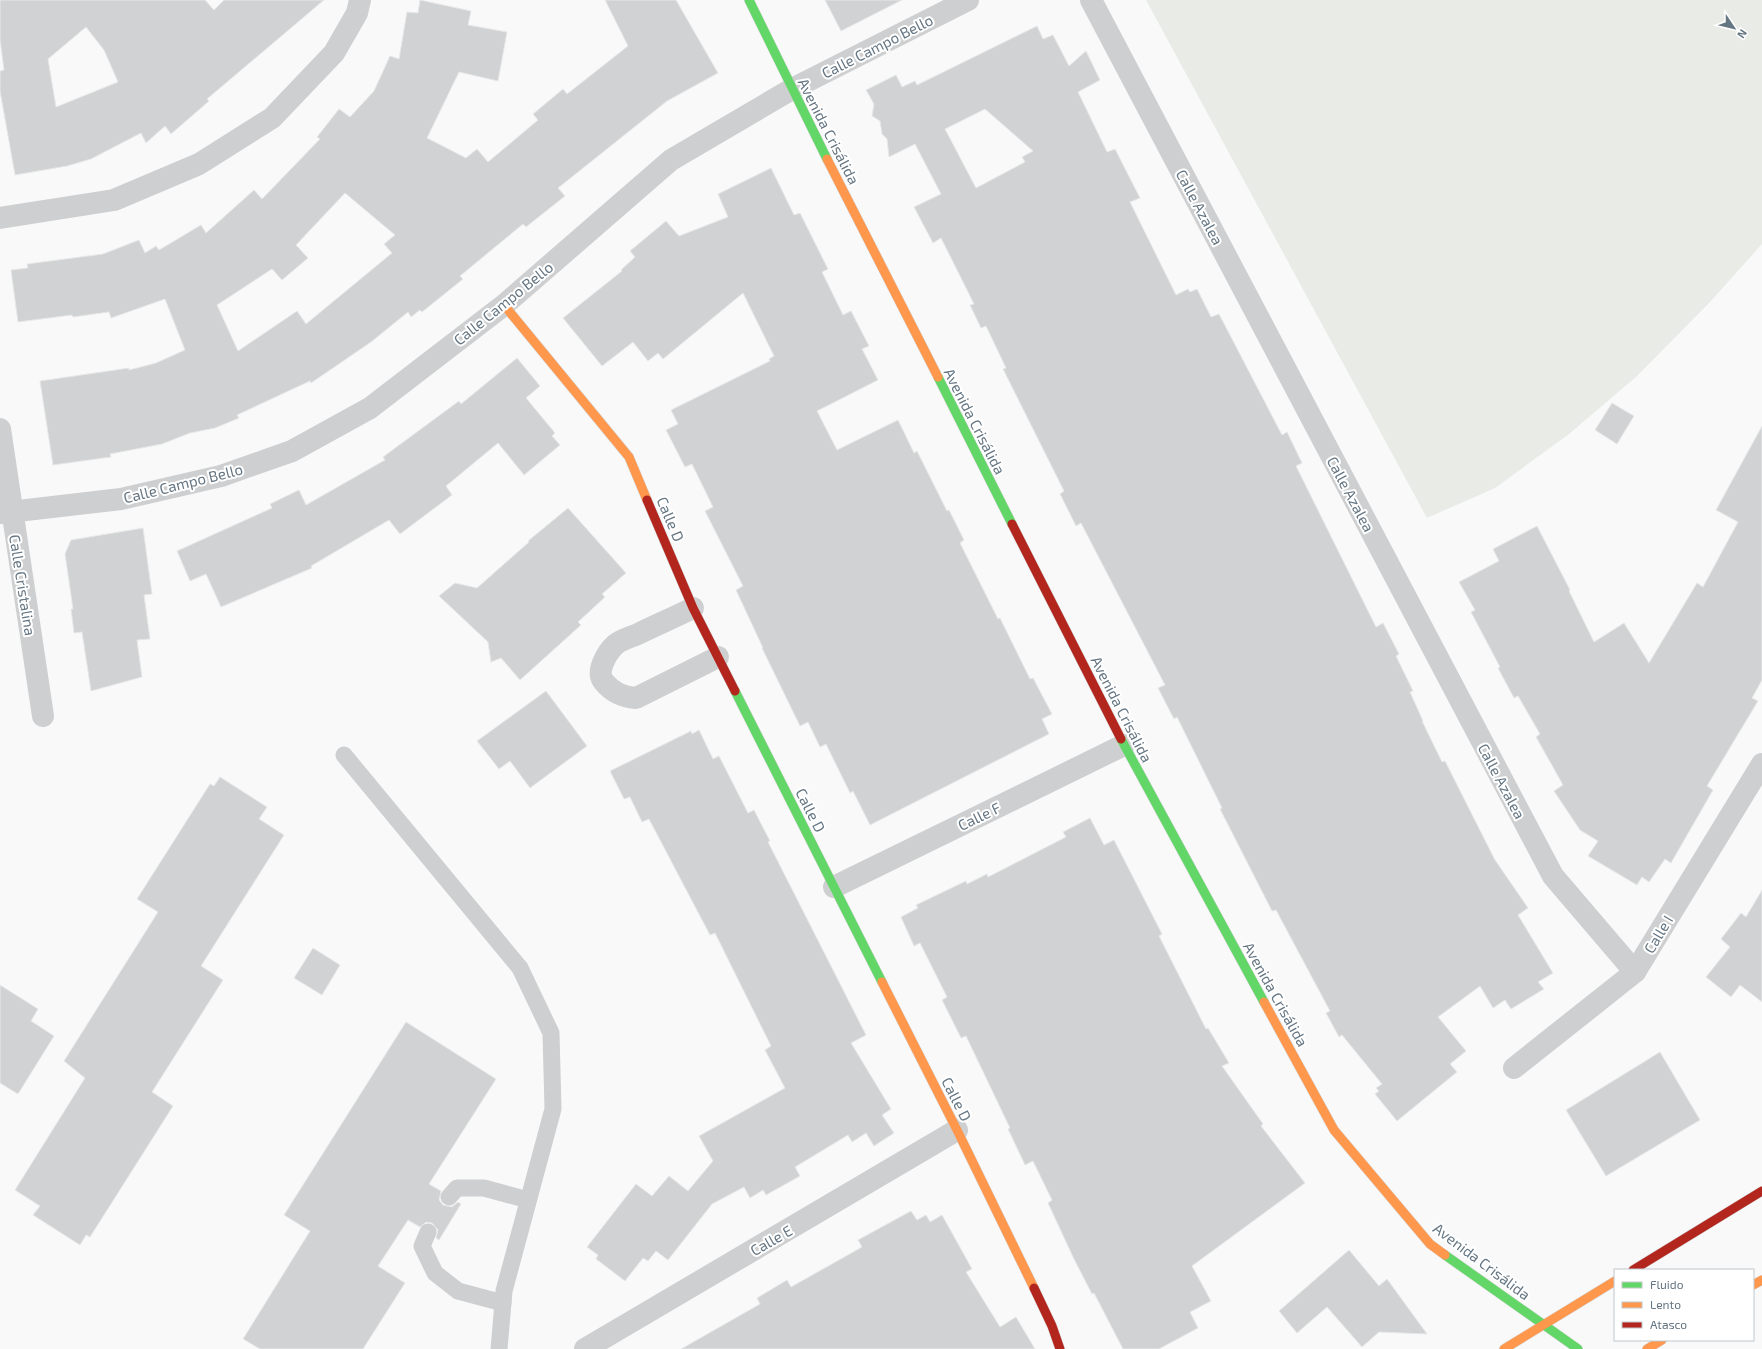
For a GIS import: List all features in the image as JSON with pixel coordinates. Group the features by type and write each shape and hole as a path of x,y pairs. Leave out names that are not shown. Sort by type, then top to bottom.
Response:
{"street":[{"path":"0,218 114,200 199,164 272,118 334,53 357,13 360,0"},
{"name":"Avenida Crisálida","path":"749,0 792,89 1124,745 1334,1130 1430,1244 1578,1349"},
{"name":"Calle Campo Bello","path":"6,512 121,499 221,476 292,451 370,408 504,305 671,160 792,89 968,0"},
{"name":"Calle Azalea","path":"1091,0 1552,876 1635,972"},
{"name":"Calle D","path":"504,305 629,457 694,608 957,1130 1052,1326 1060,1349"},
{"name":"Calle Cristalina","path":"0,429 6,512 43,716"},
{"path":"694,608 616,644 603,662 601,670 602,679 609,688 617,694 636,698 718,657"},
{"name":"Calle F","path":"834,887 1124,745"},
{"name":"Calle I","path":"1514,1068 1635,972 1762,764"},
{"name":"Calle E","path":"585,1349 957,1130"},
{"path":"1635,1269 1762,1191"},
{"path":"1504,1349 1614,1282"},
{"path":"1648,1349 1660,1341"}],"lane":[{"path":"344,755 520,968 551,1033 553,1109 504,1291 499,1349"},
{"path":"449,1197 457,1188 484,1188 528,1200"},
{"path":"428,1232 422,1246 435,1274 458,1292 503,1303"}],"shaded area":[{"path":"1146,0 1762,0 1762,244 1710,302 1636,377 1569,434 1495,488 1427,518"}],"building":[{"path":"0,0 205,0 214,10 224,0 324,0 207,99 209,101 171,134 165,126 146,143 141,133 91,159 67,166 15,175 0,91 0,71 4,70 0,40","holes":["86,27 104,50 118,82 56,107 48,59"]},
{"path":"420,0 471,11 468,25 507,32 498,81 459,72 427,138 466,158 477,149 488,162 538,120 533,114 563,89 567,94 628,46 605,0 676,0 718,73 667,101 558,188 565,196 526,227 523,224 460,276 463,279 422,312 420,310 411,317 408,312 371,342 311,383 310,381 237,415 239,418 215,428 190,433 162,444 110,454 111,457 53,465 40,381 129,368 129,370 156,363 185,350 165,299 111,318 109,312 18,322 11,270 28,268 27,264 103,254 139,240 145,253 156,246 159,250 201,225 206,233 254,190 262,199 320,139 317,137 339,109 350,117 374,91 390,56 399,59 407,12 418,13","holes":["345,193 395,235 384,244 392,253 306,324 297,311 238,351 217,305 272,269 282,280 308,258 296,245"]},
{"path":"825,0 902,0 841,31"},
{"path":"1037,26 1043,39 1053,35 1069,66 1086,51 1100,80 1078,92 1107,152 1115,149 1140,198 1130,202 1176,295 1188,289 1190,292 1197,289 1211,317 1219,314 1282,435 1287,432 1302,463 1296,466 1376,627 1383,623 1399,654 1396,656 1413,691 1410,692 1442,762 1445,761 1495,860 1528,908 1518,915 1553,973 1538,982 1544,989 1511,1009 1505,1000 1493,1008 1480,986 1438,1017 1466,1051 1450,1064 1457,1072 1397,1121 1375,1094 1379,1091 1376,1088 1382,1084 1342,1035 1339,1037 1326,1013 1330,1011 1276,910 1272,911 1220,809 1222,808 1177,717 1174,719 1158,688 1165,685 1081,523 1076,526 1060,494 1064,491 1003,369 1006,368 986,326 981,328 970,305 974,304 941,238 933,243 914,207 941,194 915,144 889,157 887,139 882,134 880,121 872,116 874,104 866,90 896,75 902,87 915,81 917,85","holes":["985,109 1033,151 1022,157 1025,162 976,188 945,129"]},
{"path":"771,168 794,215 800,213 828,269 822,272 843,315 851,311 869,346 862,349 878,380 817,411 837,450 898,420 914,453 917,451 947,511 949,510 964,540 960,543 998,619 1000,618 1030,679 1033,678 1052,714 1042,719 1049,734 870,825 853,791 850,793 826,744 820,747 808,722 800,726 736,590 743,586 705,511 713,507 692,464 685,467 666,430 678,424 671,410 770,361 769,359 774,356 743,293 663,359 658,353 648,361 633,342 602,366 563,318 622,271 621,270 635,257 630,251 666,221 679,236 728,217 718,194"},
{"path":"517,358 540,386 526,398 555,433 552,436 560,445 524,475 498,443 446,486 452,495 400,534 389,520 311,566 312,568 221,607 206,574 190,581 177,551 272,508 270,504 299,490 306,505 385,460 383,457 459,401 461,404"},
{"path":"1612,403 1634,416 1617,444 1595,430"},
{"path":"1762,426 1762,680 1752,698 1758,701 1707,786 1713,790 1671,863 1665,859 1649,882 1642,877 1637,885 1588,856 1598,841 1580,830 1554,791 1563,785 1536,737 1540,734 1518,696 1514,698 1498,668 1500,667 1471,612 1475,610 1459,582 1499,561 1493,549 1537,526 1570,590 1569,591 1594,642 1624,623 1649,663 1697,583 1703,587 1738,522 1716,510"},
{"path":"568,508 626,573 602,594 605,597 578,622 581,625 520,680 501,658 491,662 488,642 439,596 455,583 477,588 529,542 528,541"},
{"path":"143,528 152,594 144,595 150,639 137,640 142,677 91,691 82,632 74,633 71,609 73,609 65,554 71,540"},
{"path":"546,691 587,746 530,788 510,761 499,769 477,741"},
{"path":"699,730 713,759 719,756 748,813 754,810 770,841 768,842 866,1035 851,1043 891,1109 882,1115 894,1133 874,1146 866,1133 852,1142 848,1135 795,1167 800,1176 766,1195 763,1190 750,1198 744,1187 712,1204 668,1260 656,1251 648,1261 643,1258 625,1281 596,1259 598,1255 587,1247 636,1184 652,1196 669,1176 688,1191 713,1161 699,1136 785,1088 765,1050 771,1046 715,933 710,935 649,819 642,822 630,797 624,799 610,771 691,731 692,734"},
{"path":"220,777 267,807 259,819 284,835 201,966 223,980 152,1092 173,1106 90,1237 86,1235 80,1245 33,1215 40,1206 15,1190 85,1078 64,1061 158,912 137,899 210,784 214,786"},
{"path":"1090,818 1104,845 1114,840 1162,934 1159,936 1206,1029 1208,1028 1229,1063 1222,1066 1263,1124 1261,1126 1305,1183 1192,1266 1211,1301 1190,1312 1198,1328 1159,1349 1123,1349 1094,1293 1092,1294 1074,1259 1048,1203 1052,1200 1033,1161 1025,1165 1008,1129 1010,1128 966,1036 961,1038 942,1000 947,997 920,943 914,946 901,917 918,908 916,905 966,881 967,884 987,874 988,877 1066,837 1063,832"},
{"path":"1762,890 1762,1002 1740,985 1731,997 1706,977 1730,947 1721,939 1741,913 1746,917"},
{"path":"313,948 340,965 322,995 294,978"},
{"path":"0,985 38,1009 31,1021 54,1036 18,1094 0,1083"},
{"path":"406,1022 496,1079 429,1184 441,1191 439,1200 443,1205 452,1207 458,1202 461,1204 439,1240 436,1238 438,1230 432,1223 426,1222 420,1227 408,1220 378,1266 405,1283 363,1349 260,1349 243,1339 310,1231 284,1215"},
{"path":"1660,1052 1700,1120 1606,1176 1566,1110"},
{"path":"911,1211 917,1220 926,1215 930,1222 942,1215 972,1269 966,1272 1000,1327 1016,1317 1035,1349 681,1349 760,1304 757,1298 787,1280 791,1287 862,1247 858,1240"},
{"path":"1349,1250 1379,1286 1387,1279 1427,1334 1379,1332 1362,1347 1327,1307 1297,1333 1279,1311"}],"traffic: fast":[{"path":"749,0 827,159"},
{"path":"938,377 1012,524"},
{"path":"735,691 882,982"},
{"path":"1121,739 1264,1002"},
{"path":"1445,1255 1578,1349"}],"traffic: slow":[{"path":"827,159 938,377"},
{"path":"504,305 629,457 647,500"},
{"path":"882,982 957,1130 1034,1288"},
{"path":"1264,1002 1334,1130 1430,1244 1445,1255"},
{"path":"1754,1284 1762,1280"},
{"path":"1504,1349 1614,1282"},
{"path":"1647,1349 1660,1341"}],"traffic: jam":[{"path":"647,500 693,608 735,691"},
{"path":"1012,524 1121,739"},
{"path":"1635,1269 1762,1191"},
{"path":"1034,1288 1052,1326 1060,1349"}]}
